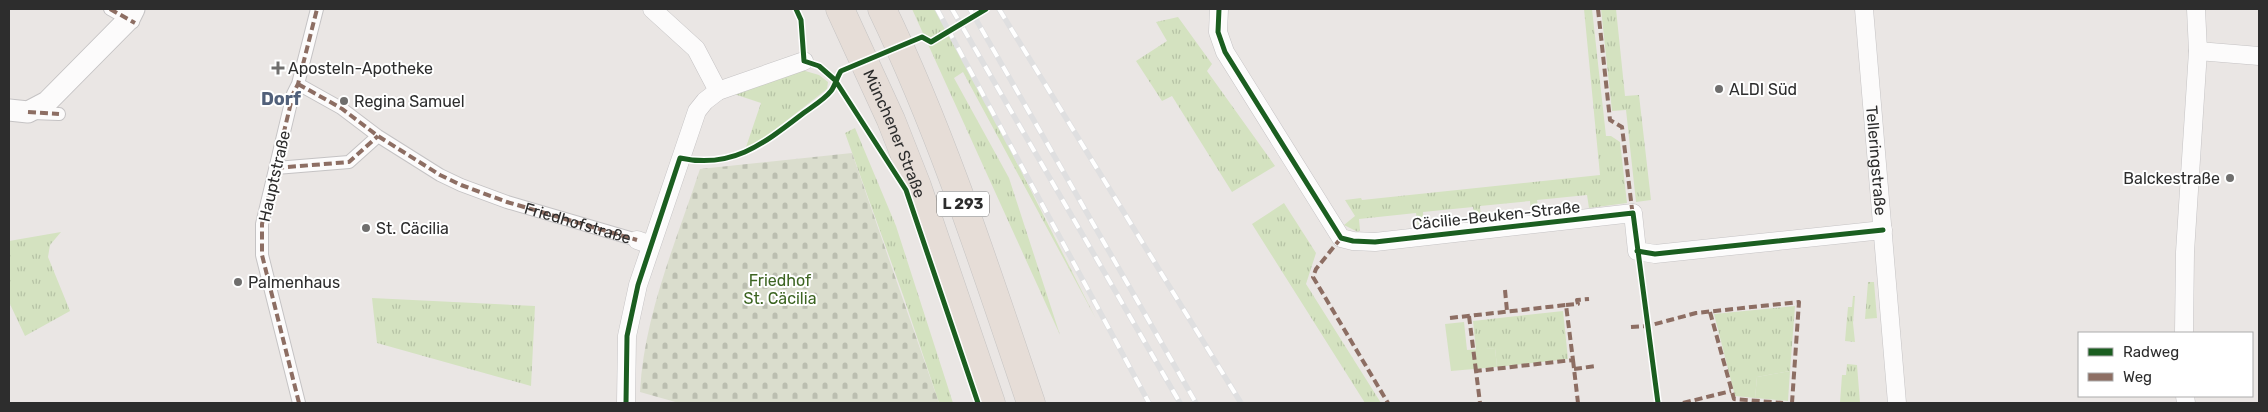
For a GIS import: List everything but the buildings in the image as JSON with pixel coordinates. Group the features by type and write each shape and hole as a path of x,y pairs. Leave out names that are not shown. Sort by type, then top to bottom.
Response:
{"highway":[{"name":"Münchener Straße","path":"840,9 891,120 917,186 991,403"},
{"name":"L 293","path":"882,9 926,107 952,174 1031,403"}],"street":[{"path":"18,111 47,102 133,17 110,9"},
{"name":"Hauptstraße","path":"300,403 262,255 262,224 293,94 298,84 317,9"},
{"path":"652,9 696,49 718,91"},
{"name":"Cäcilie-Beuken-Straße","path":"1219,9 1218,32 1224,52 1341,238 1353,241 1375,242 1633,213 1637,251 1655,254 1883,230"},
{"name":"Telleringstraße","path":"1864,9 1897,403"},
{"path":"2184,332 2185,252 2198,50 2196,9"},
{"path":"2198,50 2259,56"},
{"name":"Friedhofstraße","path":"298,84 341,108 378,136 440,175 460,185 507,202 644,243 692,122 697,111 705,101 718,91 804,61"},
{"path":"18,111 59,114"},
{"path":"276,168 349,162 378,136"},
{"path":"626,403 627,336 638,285 644,243"}],"green space":[{"path":"912,9 939,9 1096,319 963,72 954,78 1009,178 1060,335"},
{"path":"1584,9 1592,9 1606,136 1611,136 1620,142 1627,203 1589,208 1587,195 1537,200 1539,213 1531,214 1530,201 1480,206 1481,219 1475,220 1473,207 1423,212 1424,225 1418,226 1416,213 1359,219 1360,230 1358,232 1344,225 1355,216 1345,200 1361,198 1362,200 1600,175"},
{"path":"1601,9 1616,9 1625,96 1639,95 1651,200 1636,202 1626,110 1612,111"},
{"path":"1178,17 1212,64 1207,71 1275,166 1232,192 1172,96 1162,101 1136,61 1167,41 1156,22"},
{"path":"802,70 819,75 828,82 827,89 758,143 745,150 761,103 734,94"},
{"path":"855,128 896,226 953,403 939,403 903,295 845,133"},
{"name":"Friedhof St. Cäcilia","path":"852,153 939,403 679,403 640,392 643,363 654,307 700,169"},
{"path":"1284,203 1316,253 1306,284 1381,403 1365,403 1252,224"},
{"path":"61,232 50,245 48,257 70,311 25,336 9,302 9,241"},
{"path":"1868,282 1874,282 1877,318 1865,319"},
{"path":"1853,296 1855,296 1853,323 1855,342 1845,341 1848,307 1852,307"},
{"path":"372,298 535,306 531,386 377,343"},
{"path":"1795,306 1790,371 1757,377 1755,398 1735,396 1714,314"},
{"path":"1563,311 1568,359 1497,367 1495,348 1476,350 1473,321"},
{"path":"1464,322 1467,350 1495,348 1497,367 1451,371 1445,324"},
{"path":"1847,364 1857,365 1860,403 1840,403 1842,375 1846,375"},
{"path":"1790,371 1788,401 1755,398 1757,377"}],"railway":[{"path":"937,9 1149,403"},
{"path":"952,9 1180,403"},
{"path":"970,9 1196,403"},
{"path":"999,9 1241,403"}],"marked path":[{"path":"110,9 135,23"},
{"path":"299,403 262,255 262,224 293,94 298,84 317,9"},
{"path":"1598,9 1610,120 1622,127 1633,217"},
{"path":"298,84 341,108 378,136 440,175 461,185 507,202 637,240"},
{"path":"28,112 59,114"},
{"path":"276,168 349,162 378,136"},
{"path":"1341,238 1316,269 1313,277 1388,403"},
{"path":"1505,290 1507,311"},
{"path":"1566,305 1578,304 1577,300 1589,299"},
{"path":"1631,327 1648,326 1696,313 1799,302 1792,403"},
{"path":"1450,318 1566,305 1573,360 1476,371 1480,403"},
{"path":"1710,312 1734,399 1783,403"},
{"path":"1469,316 1476,371"},
{"path":"1573,360 1578,403"},
{"path":"1574,369 1596,366"},
{"path":"1683,403 1731,391"}],"cycle path":[{"path":"796,9 801,20 804,61 819,66 835,80 906,190 978,403"},
{"path":"626,403 627,336 638,285 680,158 698,161 715,160 745,152 773,136 825,98 841,71 922,37 931,42 986,9"},
{"path":"1219,9 1218,32 1225,52 1341,238 1353,241 1375,242 1633,213 1658,403"},
{"path":"1637,251 1655,254 1883,230"}],"place":[{"name":"Aposteln-Apotheke","path":"278,68"},
{"name":"ALDI Süd","path":"1719,89"},
{"name":"Regina Samuel","path":"344,101"},
{"name":"Balckestraße","path":"2230,178"},
{"name":"St. Cäcilia","path":"366,228"},
{"name":"Palmenhaus","path":"238,282"}],"district":[{"name":"Dorf","path":"281,99"}]}
